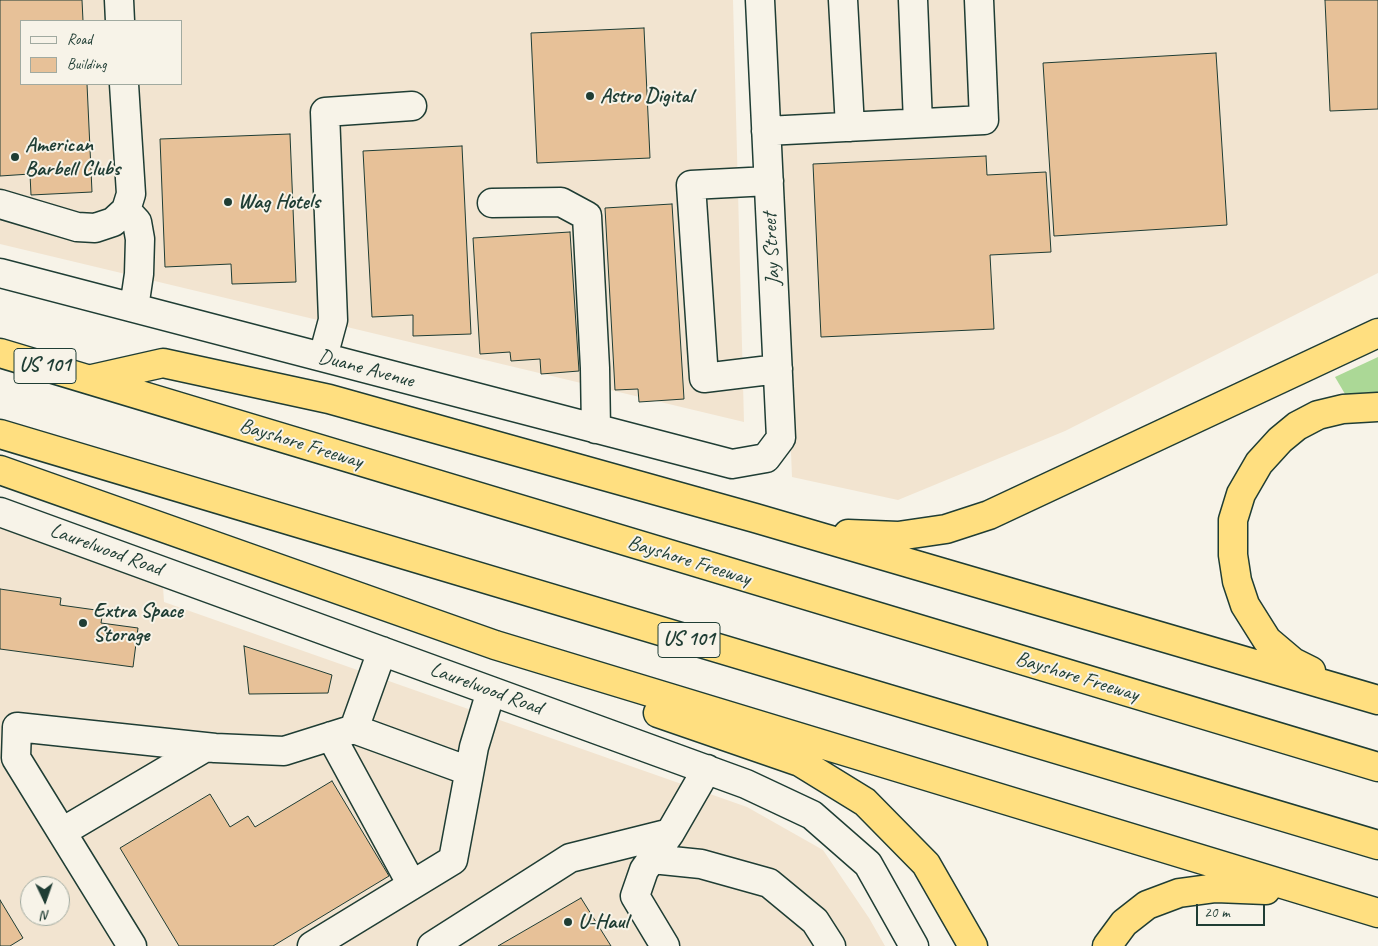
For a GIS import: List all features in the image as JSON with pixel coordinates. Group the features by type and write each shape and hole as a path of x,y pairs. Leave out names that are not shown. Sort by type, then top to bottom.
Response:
{"highway":[{"path":"755,518 841,534 898,536 946,529 998,511 1378,333"},
{"name":"Bayshore Freeway","path":"0,353 1378,767"},
{"path":"91,380 163,363 329,399 755,518 1378,700"},
{"path":"1350,692 1293,662 1267,640 1245,605 1237,580 1233,555 1233,520 1241,494 1259,463 1280,440 1297,426 1318,415 1343,409 1378,407"},
{"name":"US 101","path":"0,434 1378,845"},
{"path":"0,470 496,646 1378,913"},
{"path":"496,646 542,672 800,762 865,802 926,864 973,946"},
{"path":"1107,946 1124,923 1147,905 1179,893 1216,888 1245,888 1322,897"}],"street":[{"path":"119,0 120,20"},
{"name":"Jay Street","path":"732,464 766,458 781,438 760,0"},
{"path":"843,0 850,127"},
{"path":"913,0 918,123"},
{"path":"766,131 984,120 979,0"},
{"path":"0,204 77,227 96,228 114,222 126,210 131,194 124,85"},
{"path":"322,358 333,320 325,112 412,106"},
{"path":"769,181 691,185 704,378 778,369"},
{"path":"492,203 561,202 587,216 595,368 596,429"},
{"path":"126,210 137,222 140,239 140,274 134,308"},
{"name":"Duane Avenue","path":"0,273 732,464"},
{"name":"Laurelwood Road","path":"0,512 707,769 746,784 812,815 868,864 914,946"},
{"path":"342,732 382,651"},
{"path":"312,946 453,860 474,747 491,691"},
{"path":"132,946 16,758 17,726 206,746 284,751 342,732 469,771"},
{"path":"342,732 412,885"},
{"path":"62,832 206,746"},
{"path":"665,946 635,896 644,870 670,833 707,769"},
{"path":"432,946 570,858 670,833"},
{"path":"652,859 702,864 769,883 815,921 831,946"}],"shaded area":[{"path":"0,0 733,0 744,422 0,244"},
{"path":"773,0 1378,0 1378,273 1065,431 898,500 792,477"},
{"path":"0,512 162,571 164,602 747,807 823,850 869,918 885,946 0,946"}],"green space":[{"path":"1378,357 1378,392 1345,394 1335,377"}],"building":[{"path":"0,0 82,0 83,20 20,20 20,85 87,85 92,192 31,195 30,174 0,176"},
{"path":"1325,0 1378,0 1378,109 1330,111"},
{"name":"Astro Digital","path":"644,28 650,158 537,163 531,33"},
{"path":"1216,53 1227,225 1054,236 1043,63"},
{"name":"Wag Hotels","path":"290,134 296,282 232,284 231,264 165,267 160,139"},
{"path":"462,146 471,334 413,336 413,315 372,317 363,151"},
{"path":"986,156 987,175 1046,172 1051,252 990,255 994,329 821,337 813,164"},
{"path":"672,204 684,399 639,402 638,389 615,390 605,208"},
{"path":"570,232 579,371 541,374 540,359 511,361 510,352 480,354 473,238"},
{"path":"0,589 61,598 60,605 103,611 101,623 138,628 133,667 0,649"},
{"path":"244,646 332,675 328,693 249,694"},
{"path":"332,781 389,876 273,946 179,946 120,848 210,794 230,827 248,816 255,827"},
{"name":"U-Haul","path":"581,898 611,946 498,946"},
{"path":"0,900 23,938 10,946 0,946"}],"place":[{"name":"Astro Digital","path":"590,96"},
{"name":"American Barbell Clubs","path":"15,157"},
{"name":"Wag Hotels","path":"228,202"},
{"name":"Extra Space Storage","path":"83,623"},
{"name":"U-Haul","path":"568,922"}]}
